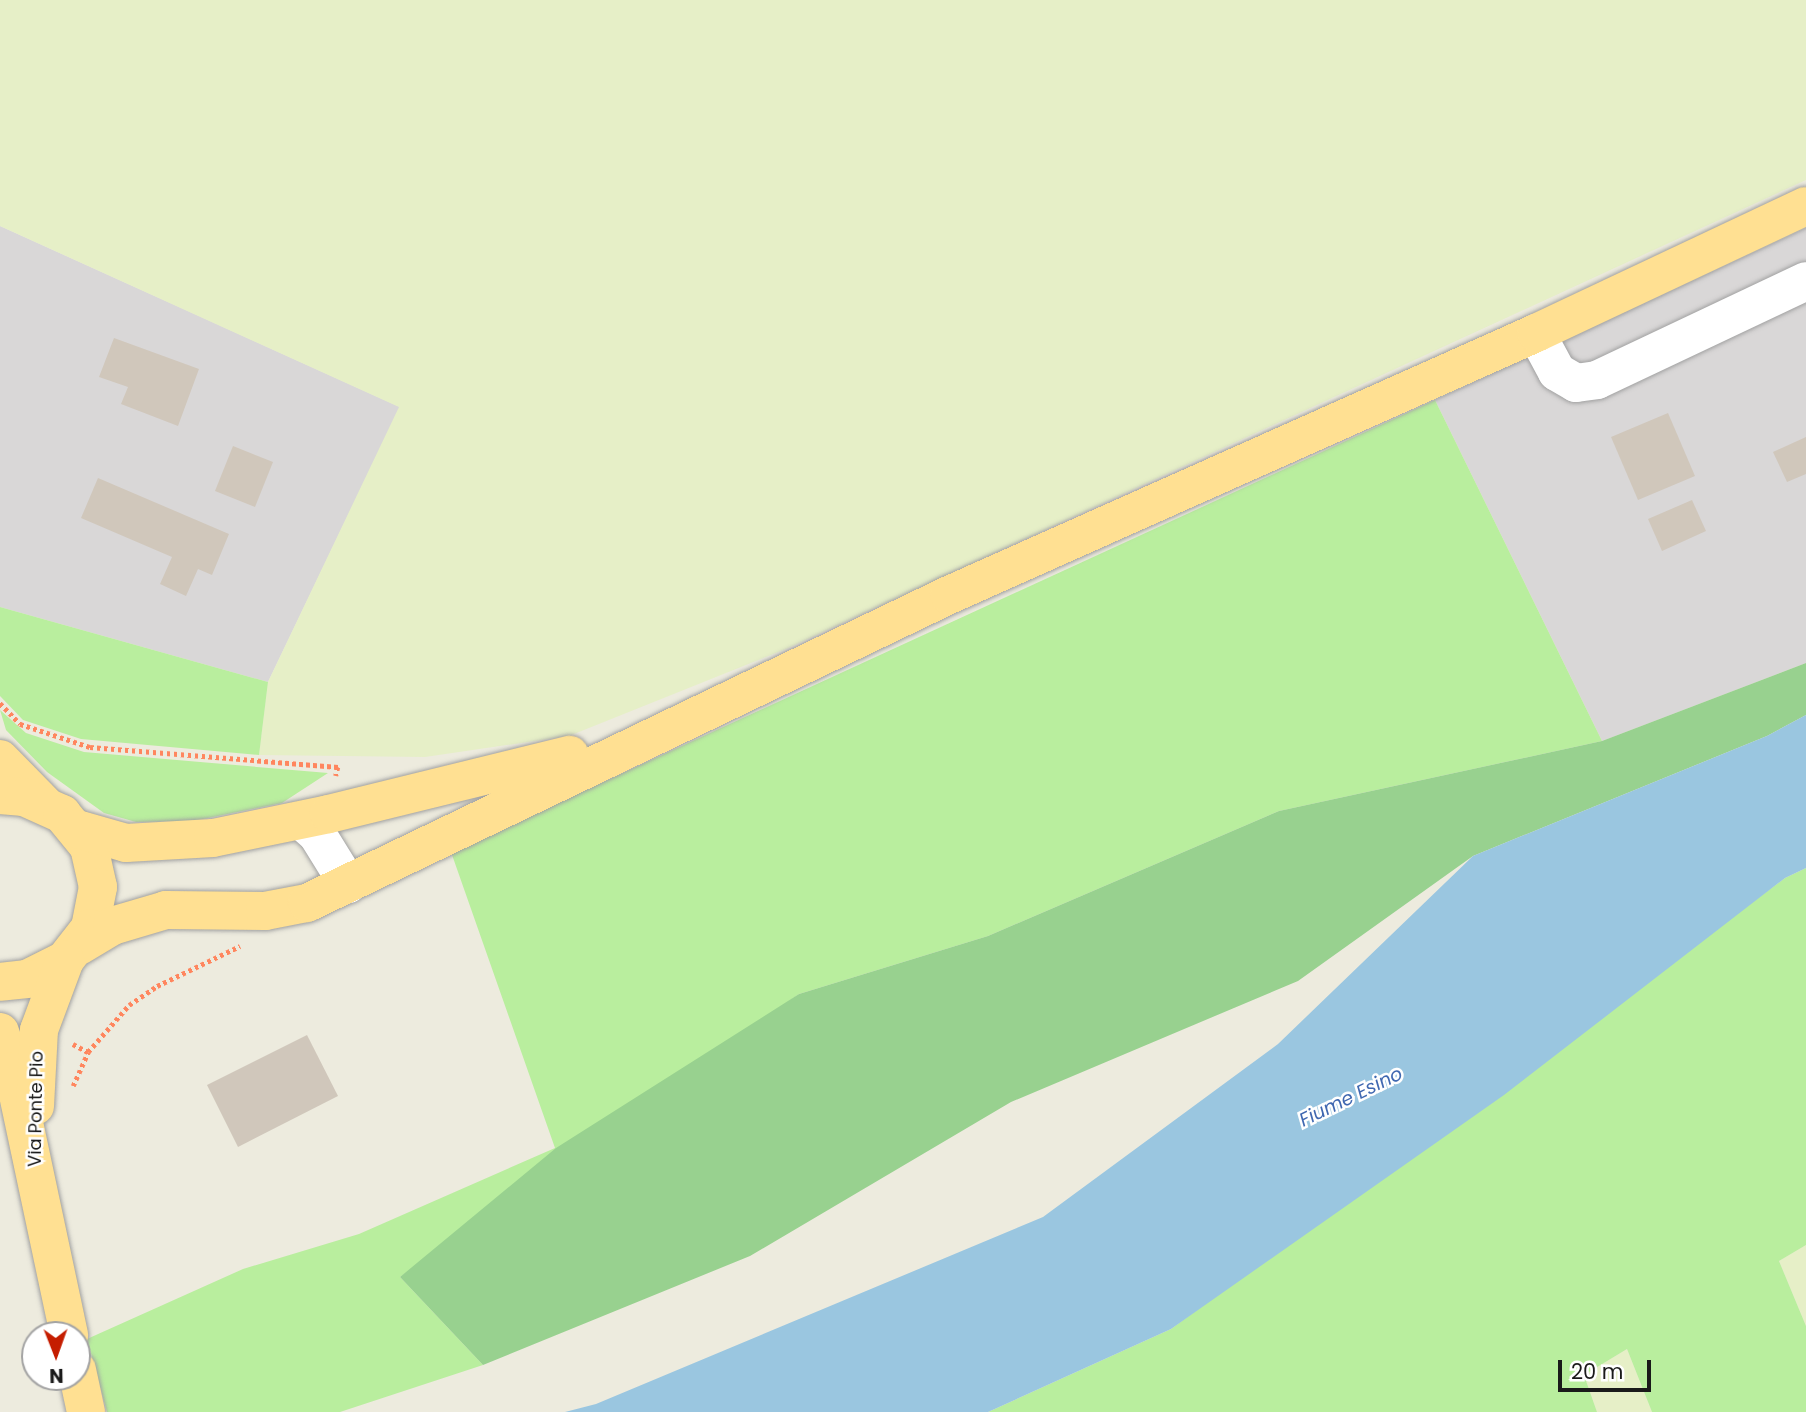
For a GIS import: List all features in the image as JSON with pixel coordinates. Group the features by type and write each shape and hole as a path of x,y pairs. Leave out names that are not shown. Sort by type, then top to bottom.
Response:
{"main road":[{"path":"0,982 27,979 143,915 199,909 265,911 306,903 949,594 1536,333 1806,206"},
{"path":"77,829 127,843 158,843 315,817 528,767 682,720"},
{"name":"Via Ponte Pio","path":"0,759 44,804 77,829 89,847 99,887 90,928 72,953 39,1030 35,1178"},
{"name":"Via Ponte Pio","path":"0,795 44,804"},
{"name":"Via Ponte Pio","path":"0,1032 13,1071 66,1321"},
{"path":"82,1391 86,1412"}],"street":[{"path":"1536,333 1557,372 1576,383 1597,380 1806,281"},
{"path":"315,817 317,834 348,884"}],"path":[{"path":"0,703 20,724 90,747 338,767 315,817"},
{"path":"70,1091 88,1052 128,1005 157,986 250,942"}],"shaded area":[{"path":"0,226 400,407 268,682 0,607"},
{"path":"1806,228 1806,663 1602,741 1435,400"}],"green space":[{"path":"0,0 1806,0 1806,180 786,649 569,736 425,757 259,755 268,682 399,407 0,226"},
{"path":"1435,400 1602,741 1279,811 988,936 799,994 400,1277 483,1365 340,1412 107,1412 91,1354 91,1337 243,1269 359,1234 555,1148 451,852"},
{"path":"0,607 268,682 259,755 81,739 23,720 0,696"},
{"path":"1806,663 1806,715 1767,736 1473,856 1298,981 1011,1102 750,1256 483,1365 400,1277 556,1148 799,994 988,936 1279,811 1602,741"},
{"path":"0,710 26,733 84,752 328,773 282,803 193,821 136,822 104,813 47,772 6,730"},
{"path":"1806,868 1806,1245 1779,1261 1806,1326 1806,1412 1652,1412 1627,1349 1584,1375 1597,1412 988,1412 1171,1329 1785,878"},
{"path":"1806,1245 1806,1326 1779,1261"},
{"path":"1627,1349 1652,1412 1597,1412 1584,1375"}],"water":[{"name":"Fiume Esino","path":"1806,715 1806,868 1785,878 1504,1095 1171,1329 988,1412 565,1412 596,1404 1043,1217 1278,1044 1473,856 1767,736"}],"building":[{"path":"114,338 199,369 178,426 121,404 128,387 99,377"},
{"path":"1668,413 1695,476 1638,500 1611,437"},
{"path":"1806,437 1806,474 1787,482 1773,452"},
{"path":"233,446 273,462 255,507 215,491"},
{"path":"98,478 229,534 212,575 198,569 186,596 160,584 172,557 81,518"},
{"path":"1692,500 1706,531 1662,551 1648,519"},
{"path":"307,1035 338,1096 238,1147 207,1085"}]}
